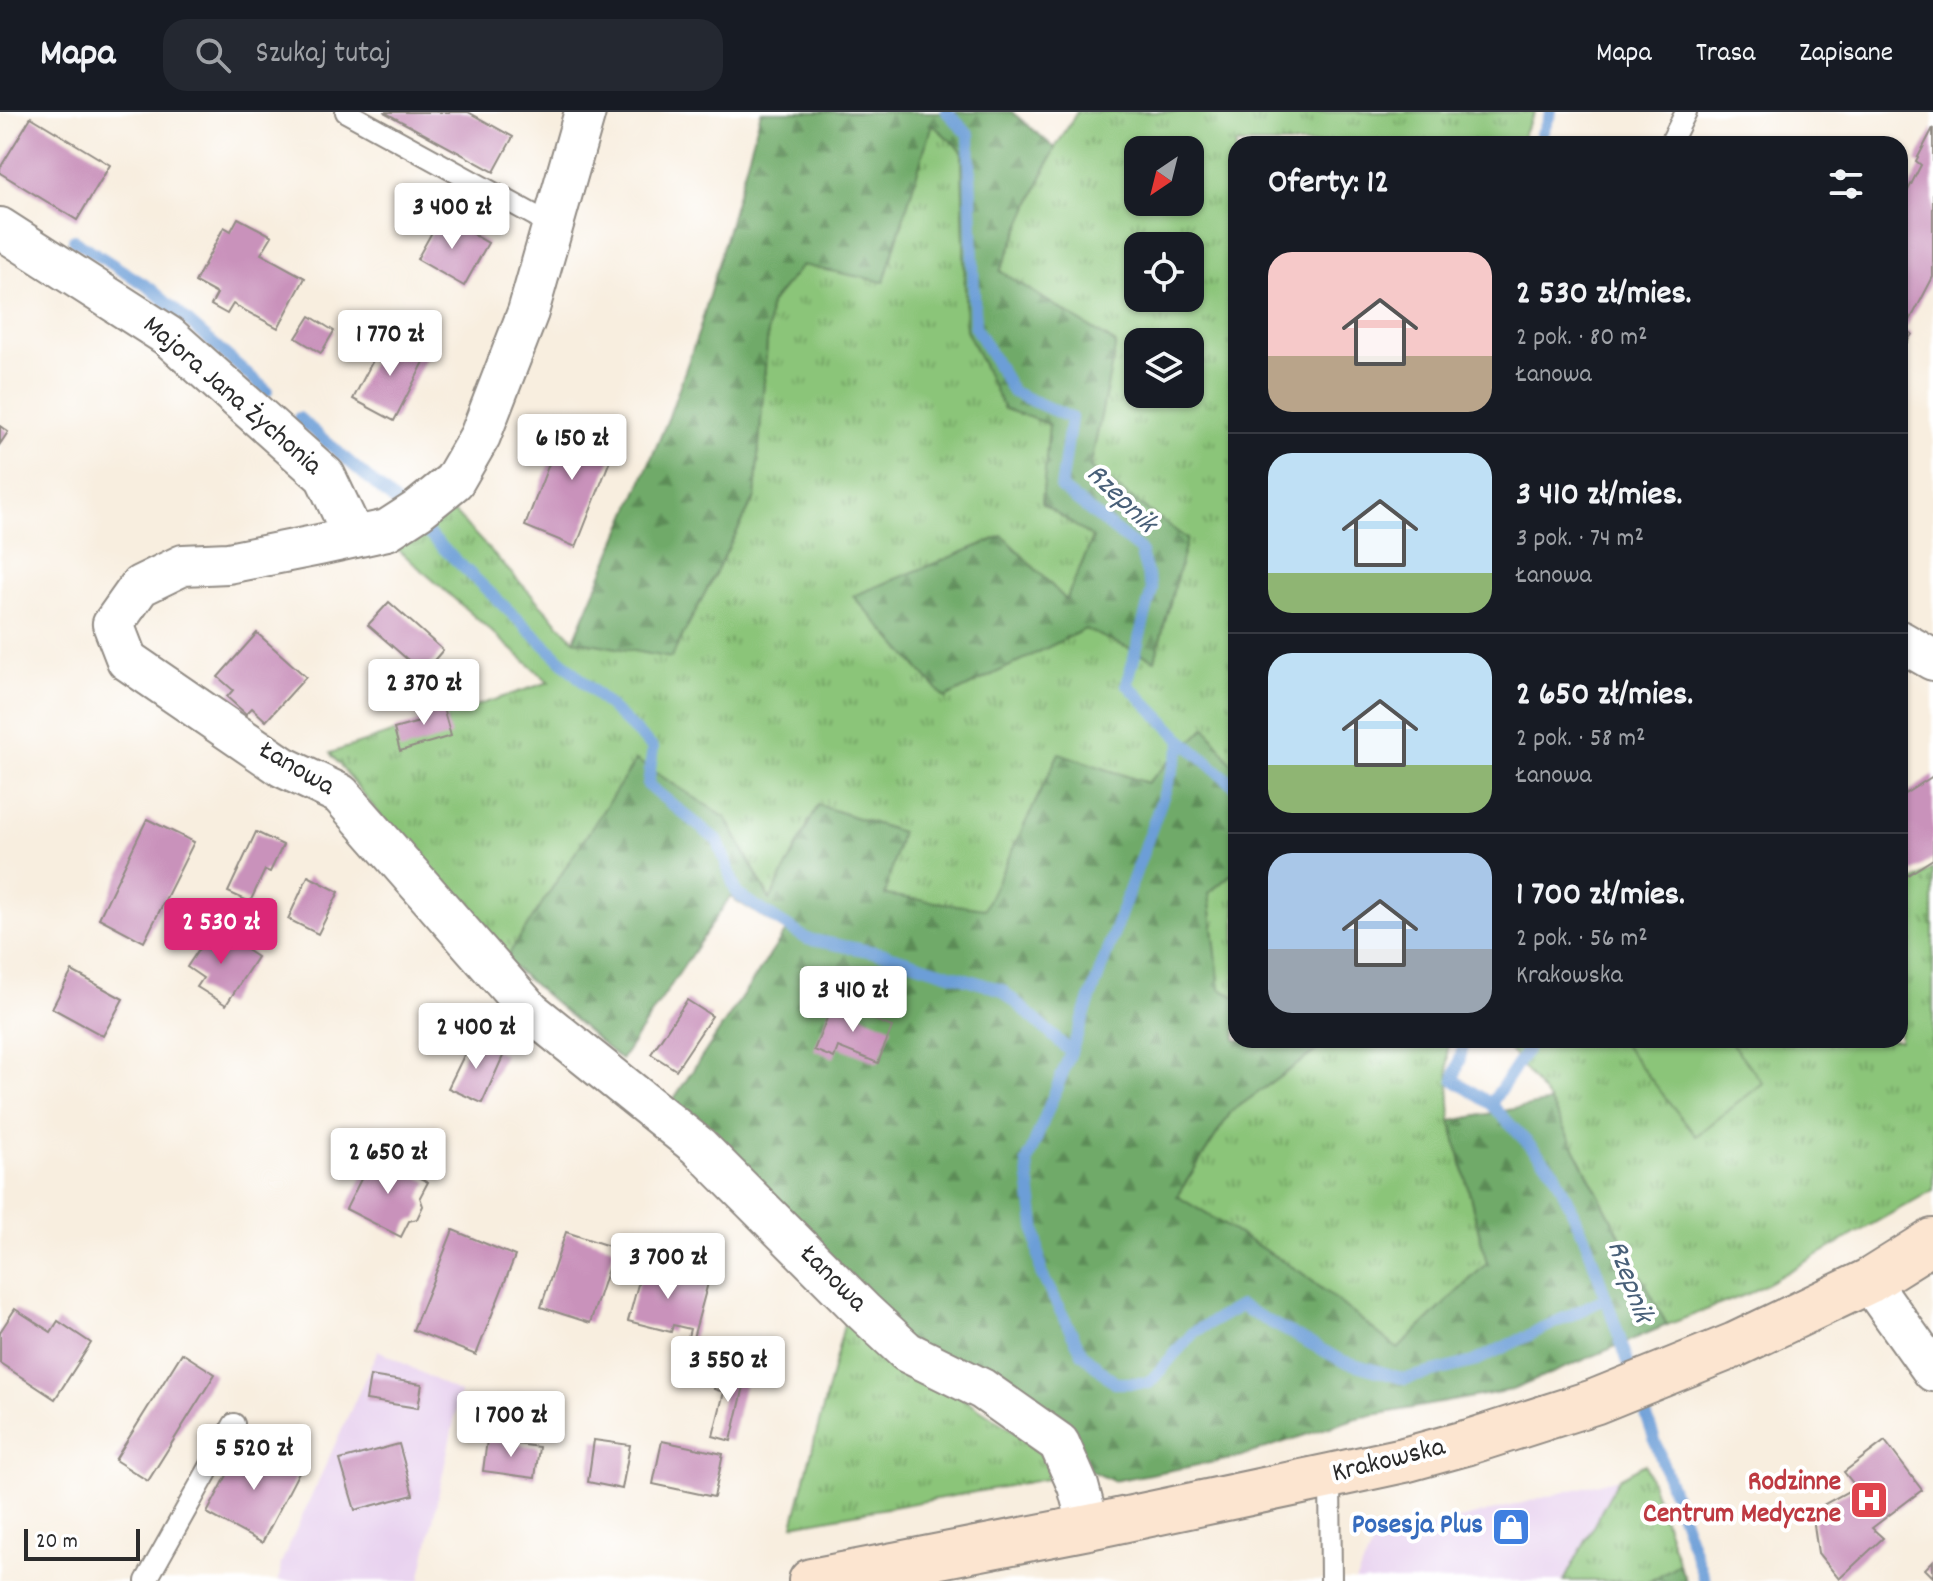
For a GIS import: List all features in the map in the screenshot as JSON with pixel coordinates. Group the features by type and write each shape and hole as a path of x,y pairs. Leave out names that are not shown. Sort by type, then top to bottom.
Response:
{"main road":[{"name":"Krakowska","path":"811,1581 1089,1527 1404,1460 1469,1442 1594,1402 1735,1345 1869,1281 1933,1241"}],"street":[{"name":"Łanowa","path":"585,112 528,312 480,436 454,481 387,530 228,563 183,565 140,586 113,624 127,660 283,767 340,794 530,1011 698,1146 907,1352 982,1389 1059,1443 1078,1486 1089,1527"},
{"name":"Majora Jana Żychonia","path":"0,228 168,336 325,476 354,537"},
{"path":"1908,646 1933,660"},
{"path":"1869,1281 1933,1371"}],"lane":[{"path":"346,112 552,225"},
{"path":"1674,136 1686,112"},
{"path":"146,1581 234,1424"},
{"path":"1330,1476 1331,1581"}],"shaded area":[{"path":"378,1350 460,1393 420,1581 279,1581 281,1563"},
{"name":"Posesja Plus","path":"1619,1478 1564,1581 1355,1581 1375,1541"}],"green space":[{"path":"761,112 1012,112 1055,148 1000,271 1116,344 1090,468 1187,539 1155,660 1085,629 945,698 853,596 1003,536 1066,600 1093,538 1042,503 1049,424 1004,409 966,330 962,151 932,124 884,282 802,265 770,304 755,497 671,658 574,640 668,419 699,331"},
{"path":"1077,112 1535,112 1523,136 1228,136 1228,759 1206,727 1147,783 1059,754 984,910 885,895 771,901 726,818 505,960 420,865 330,753 549,682 393,545 454,512 574,640 671,658 755,497 770,304 802,265 884,281 932,124 962,150 966,330 1050,424 1042,503 1093,538 1066,600 1002,536 854,597 945,698 1085,629 1187,539 1090,469 1115,344 1000,271 1055,148"},
{"path":"1206,727 1228,759 1228,877 1209,893 1220,989 1228,993 1228,1048 1320,1048 1231,1112 1177,1196 1302,1273 1398,1349 1487,1263 1451,1121 1550,1102 1667,1325 1512,1390 1357,1418 1236,1458 1113,1481 1085,1468 910,1342 673,1100 786,931 730,897 621,1060 505,960 636,760 726,818 770,900 818,805 901,832 885,895 984,909 1059,753 1147,783"},
{"path":"1933,869 1933,1190 1750,1293 1667,1325 1550,1102 1508,1048 1908,1048 1908,884"},
{"path":"1228,877 1228,994 1220,990 1209,893"},
{"path":"1320,1048 1447,1048 1451,1121 1487,1263 1398,1349 1302,1273 1177,1196 1231,1112"},
{"path":"1626,1048 1735,1048 1763,1083 1696,1136"},
{"path":"845,1321 1021,1436 1047,1461 1052,1478 793,1525"},
{"path":"1645,1464 1679,1564 1650,1581 1564,1581 1619,1478"},
{"path":"1679,1564 1686,1581 1650,1581"}],"building":[{"path":"384,112 468,112 513,137 494,172"},
{"path":"31,117 110,165 77,220 0,173 0,168"},
{"path":"1933,128 1933,277 1908,324 1908,190 1921,165 1916,161"},
{"path":"441,216 488,243 464,286 417,259"},
{"path":"238,218 272,236 261,254 305,278 278,328 233,304 227,314 211,305 217,294 195,282 224,227 231,231"},
{"path":"310,316 334,331 321,353 296,338"},
{"path":"386,335 427,356 394,421 353,399"},
{"path":"566,420 620,435 576,547 525,526"},
{"path":"0,426 8,432 0,444"},
{"path":"389,602 443,650 423,673 368,625"},
{"path":"257,633 306,677 266,721 252,708 246,714 227,697 233,690 218,677"},
{"path":"441,701 451,736 400,751 394,729 419,722 415,708"},
{"path":"1933,776 1933,859 1908,875 1908,792"},
{"path":"147,819 194,842 144,942 99,918"},
{"path":"256,832 283,845 270,872 265,870 250,902 228,892"},
{"path":"308,876 339,892 318,934 288,919"},
{"path":"213,928 257,957 226,1005 197,987 203,978 187,967"},
{"path":"72,971 123,999 103,1036 52,1008"},
{"path":"687,1000 712,1016 676,1070 651,1054"},
{"path":"833,1003 892,1027 878,1063 838,1047 834,1058 814,1050"},
{"path":"472,1039 504,1054 482,1103 448,1088"},
{"path":"373,1155 428,1182 420,1197 423,1206 417,1219 409,1221 401,1237 346,1209"},
{"path":"453,1230 515,1256 476,1355 413,1330"},
{"path":"566,1232 615,1248 590,1323 541,1307"},
{"path":"643,1266 708,1283 693,1338 688,1337 690,1329 673,1325 671,1332 628,1321"},
{"path":"15,1309 51,1332 58,1321 91,1343 55,1399 0,1363 0,1332"},
{"path":"182,1353 215,1374 148,1481 115,1460"},
{"path":"717,1371 746,1378 731,1441 713,1436 724,1392 714,1389"},
{"path":"370,1376 422,1384 418,1408 366,1400"},
{"path":"487,1440 539,1447 535,1478 483,1471"},
{"path":"594,1440 630,1445 622,1489 588,1482"},
{"path":"245,1441 300,1470 262,1543 207,1513"},
{"path":"662,1441 723,1454 714,1497 653,1484"},
{"name":"Rodzinne Centrum Medyczne","path":"1885,1441 1922,1490 1872,1528 1883,1538 1839,1579 1818,1553 1812,1511 1856,1487 1844,1472"},
{"path":"399,1444 413,1495 355,1510 340,1460"},
{"path":"1933,1561 1933,1577 1925,1569"}],"waterway":[{"name":"Rzepnik","path":"947,112 969,135 975,327 1013,392 1071,418 1061,488 1140,550 1152,590 1127,684 1183,741 1228,780"},
{"path":"1541,136 1551,112"},
{"path":"74,240 150,288 267,391"},
{"path":"299,418 400,506"},
{"path":"421,527 653,748 648,785 718,841 737,894 807,939 885,954 1002,990 1071,1052"},
{"path":"1183,741 1071,1052 1027,1162 1041,1273 1082,1353 1115,1383 1149,1383 1194,1332 1240,1306 1343,1361 1405,1379 1473,1362 1606,1298"},
{"name":"Rzepnik","path":"1463,1048 1454,1080 1491,1104 1554,1171 1587,1243 1705,1581"},
{"path":"1491,1104 1528,1048"}],"place":[{"name":"Rodzinne Centrum Medyczne","path":"1869,1500"},
{"name":"Posesja Plus","path":"1511,1527"}]}
